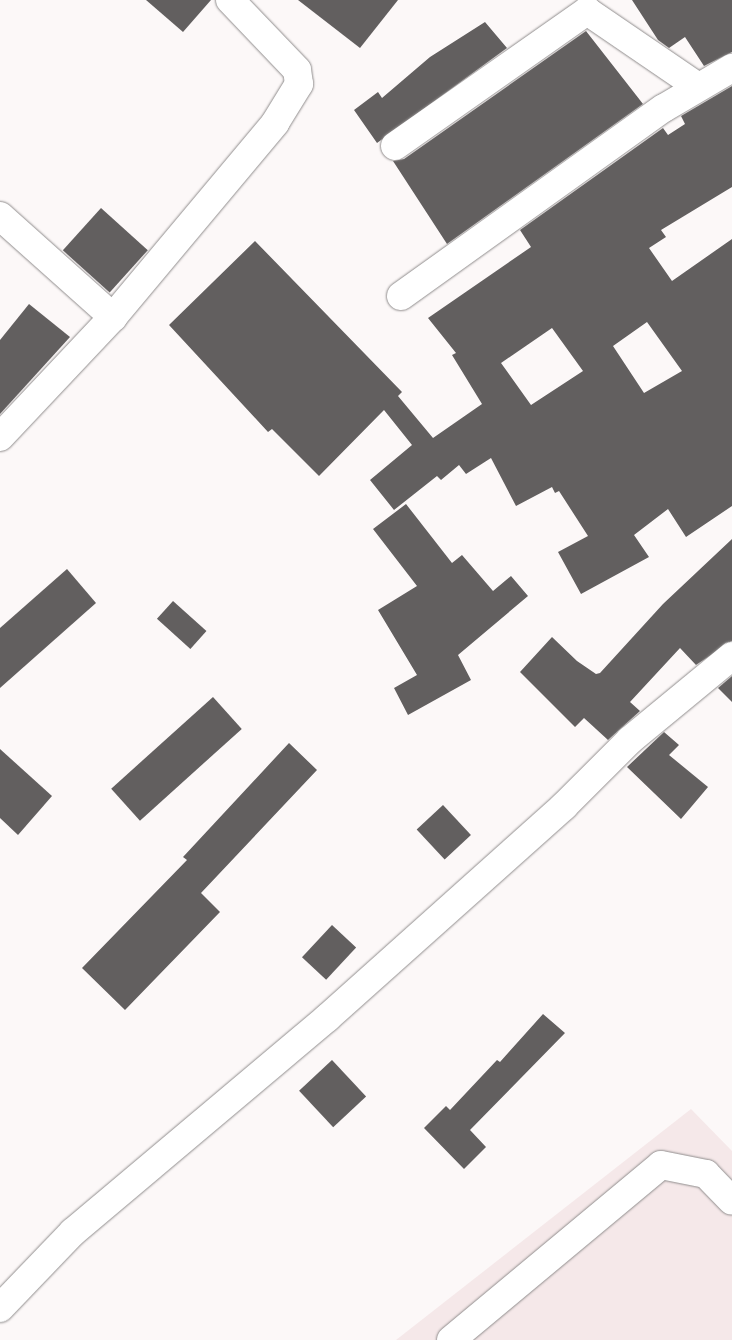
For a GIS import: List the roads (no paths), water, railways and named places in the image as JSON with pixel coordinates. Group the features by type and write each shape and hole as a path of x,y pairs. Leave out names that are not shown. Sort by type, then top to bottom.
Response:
{"street":[{"path":"0,437 113,317 275,123 299,84 297,70 230,0"},
{"path":"395,146 587,11 697,86"},
{"path":"401,296 697,86 732,68"},
{"path":"0,216 113,317"},
{"path":"0,1308 73,1232 327,1018 564,806 630,740 732,656"},
{"path":"451,1340 661,1165 706,1174 732,1202"}]}
